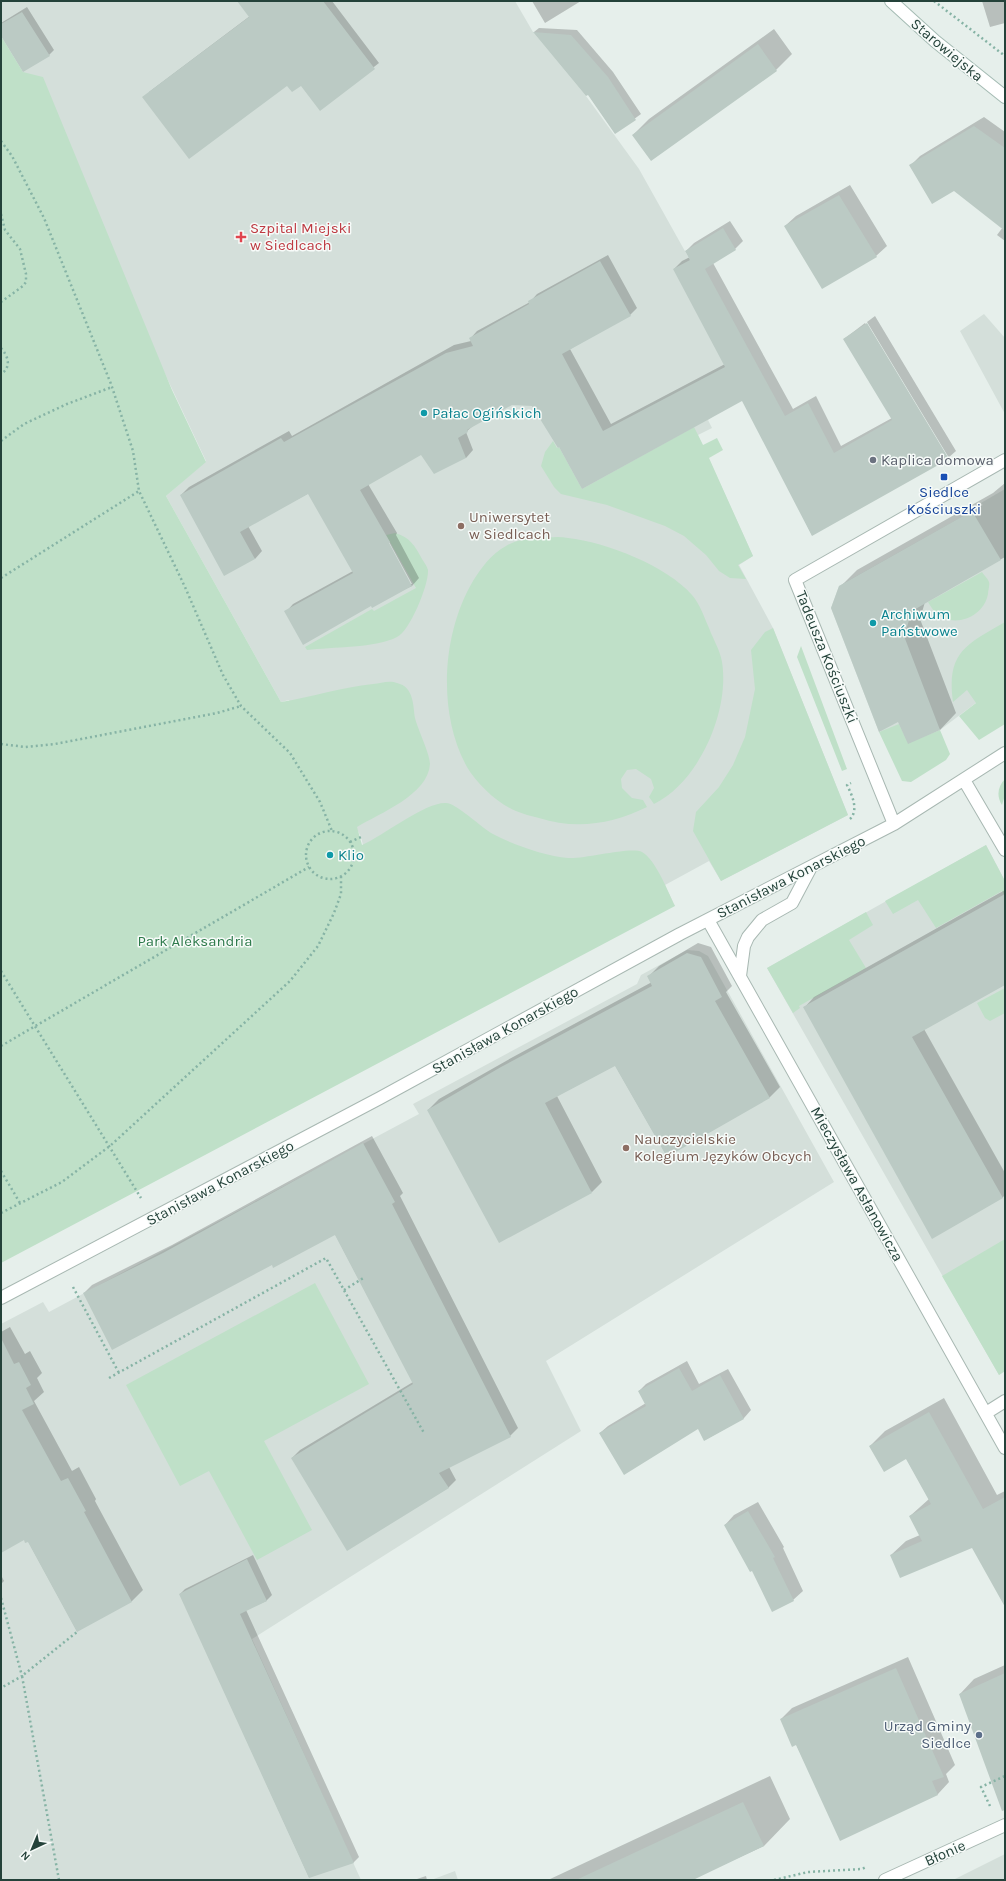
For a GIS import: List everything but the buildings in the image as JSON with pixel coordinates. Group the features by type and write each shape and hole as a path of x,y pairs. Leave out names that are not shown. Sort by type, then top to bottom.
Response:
{"street":[{"name":"Starowiejska","path":"891,1 935,41 1005,97"},
{"name":"Tadeusza Kościuszki","path":"894,824 795,580 1005,460"},
{"name":"Stanisława Konarskiego","path":"1,1298 380,1098 708,920 894,824 1005,753"},
{"path":"964,780 1005,850"},
{"path":"740,976 744,946 748,937 762,920 792,902 811,867"},
{"name":"Mieczysława Asłanowicza","path":"708,920 1005,1448"},
{"path":"986,1414 1005,1401"},
{"name":"Błonie","path":"884,1880 1005,1825"}],"path":[{"path":"934,1 1005,56"},
{"path":"1,141 12,156 44,218 112,387 133,451 139,491 185,587 222,675 241,706 290,753 320,802 332,831"},
{"path":"1,214 5,230 20,249 26,274 26,282 23,286 1,302"},
{"path":"1,348 6,354 8,360 8,365 1,374"},
{"path":"1,441 24,424 67,404 112,387"},
{"path":"1,578 139,491"},
{"path":"1,744 26,747 55,744 217,713 241,706"},
{"path":"332,831 346,836 350,842 354,858 352,865 341,876 329,879 317,876 309,867 306,859 306,850 309,842 319,834 332,831"},
{"path":"350,842 361,837"},
{"path":"1,1046 309,867"},
{"path":"1,1213 62,1182 110,1146 290,981 318,946 334,912 340,894 341,876"},
{"path":"1,971 141,1198"},
{"path":"1,1171 20,1203"},
{"path":"109,1378 326,1258 424,1434"},
{"path":"344,1290 365,1278"},
{"path":"72,1286 119,1373"},
{"path":"1,1598 22,1676 59,1880"},
{"path":"1,1688 22,1676 77,1632"},
{"path":"991,1809 982,1787 1005,1776"},
{"path":"774,1880 808,1872 862,1869 869,1866"}],"shaded area":[{"name":"Uniwersytet w Siedlcach","path":"1,1 515,1 533,32 586,96 639,169 700,278 741,397 708,420 712,428 698,435 753,556 739,565 773,628 848,815 721,881 709,861 665,885 675,906 363,845 361,837 289,700 281,702 166,496 206,461 23,72 1,36"},
{"path":"984,314 1005,338 1005,414 960,331"},
{"path":"1005,489 1005,681 940,730 908,744 881,731 879,732 831,608 839,586 983,505 981,503"},
{"path":"986,845 1005,881 1005,1371 999,1375 767,968"},
{"path":"687,950 699,951 708,956 834,1182 546,1361 581,1431 252,1639 361,1880 1,1880 1,1324 43,1302 49,1312 419,1114 413,1104 637,984 641,975"},
{"path":"1005,1854 1005,1880 953,1880"},
{"path":"455,1871 458,1880 431,1880"}],"green space":[{"name":"Park Aleksandria","path":"1,36 23,72 43,77 172,390 206,462 166,496 281,702 350,687 388,682 403,685 410,692 415,718 430,764 427,775 421,785 412,794 390,809 357,827 362,845 416,813 437,804 446,803 456,807 488,831 501,838 550,855 576,858 628,851 642,852 657,869 675,906 1,1263"},
{"path":"694,427 703,445 717,438 723,450 709,458 753,556 738,565 746,579 730,578 719,571 706,555 684,536 665,526 607,505 561,494 554,487 541,466 545,452 553,441 557,448 559,447 582,489"},
{"path":"395,533 405,537 412,543 428,570 425,586 418,606 413,617 402,633 388,641 378,643 307,650 305,647 372,609 374,611 416,588 386,535"},
{"path":"564,537 583,540 635,557 667,574 681,584 697,602 721,658 723,681 721,702 716,723 708,743 697,762 685,779 670,794 654,804 649,797 654,788 651,779 636,769 627,770 621,779 622,788 632,798 643,800 647,807 621,818 594,823 567,824 527,815 509,808 495,798 471,773 457,746 451,722 447,673 455,624 463,602 476,576 487,561 496,553 514,542 538,538"},
{"path":"982,572 989,582 988,594 981,609 974,615 959,620 950,620 942,617 933,610 928,602"},
{"path":"1005,622 1005,724 979,740 959,716 976,703 967,690 953,702 953,672 956,661 970,644"},
{"path":"773,628 848,815 721,881 693,831 696,812 719,787 733,765 745,737 755,689 751,650 765,632"},
{"path":"801,646 847,769 842,771 797,657"},
{"path":"899,724 908,743 940,730 950,754 946,760 911,782 902,781 879,732"},
{"path":"1005,779 1005,795 1002,805 998,795 1001,785"},
{"path":"986,845 1005,881 1005,896 1002,891 936,928 918,900 893,914 885,901"},
{"path":"866,912 873,925 849,940 866,968 799,1006 800,1008 793,1013 767,968"},
{"path":"1005,988 1005,1013 990,1021 985,1018 977,1003"},
{"path":"1005,1239 1005,1371 999,1375 942,1276"},
{"path":"315,1283 369,1384 264,1441 312,1530 257,1560 209,1471 180,1486 126,1385"}],"place":[{"name":"Szpital Miejski w Siedlcach","path":"241,237"},
{"name":"Pałac Ogińskich","path":"424,413"},
{"name":"Kaplica domowa","path":"873,460"},
{"name":"Siedlce Kościuszki","path":"944,477"},
{"name":"Uniwersytet w Siedlcach","path":"461,526"},
{"name":"Archiwum Państwowe","path":"873,623"},
{"name":"Klio","path":"330,855"},
{"name":"Nauczycielskie Kolegium Języków Obcych","path":"626,1148"},
{"name":"Urząd Gminy Siedlce","path":"979,1735"}]}
